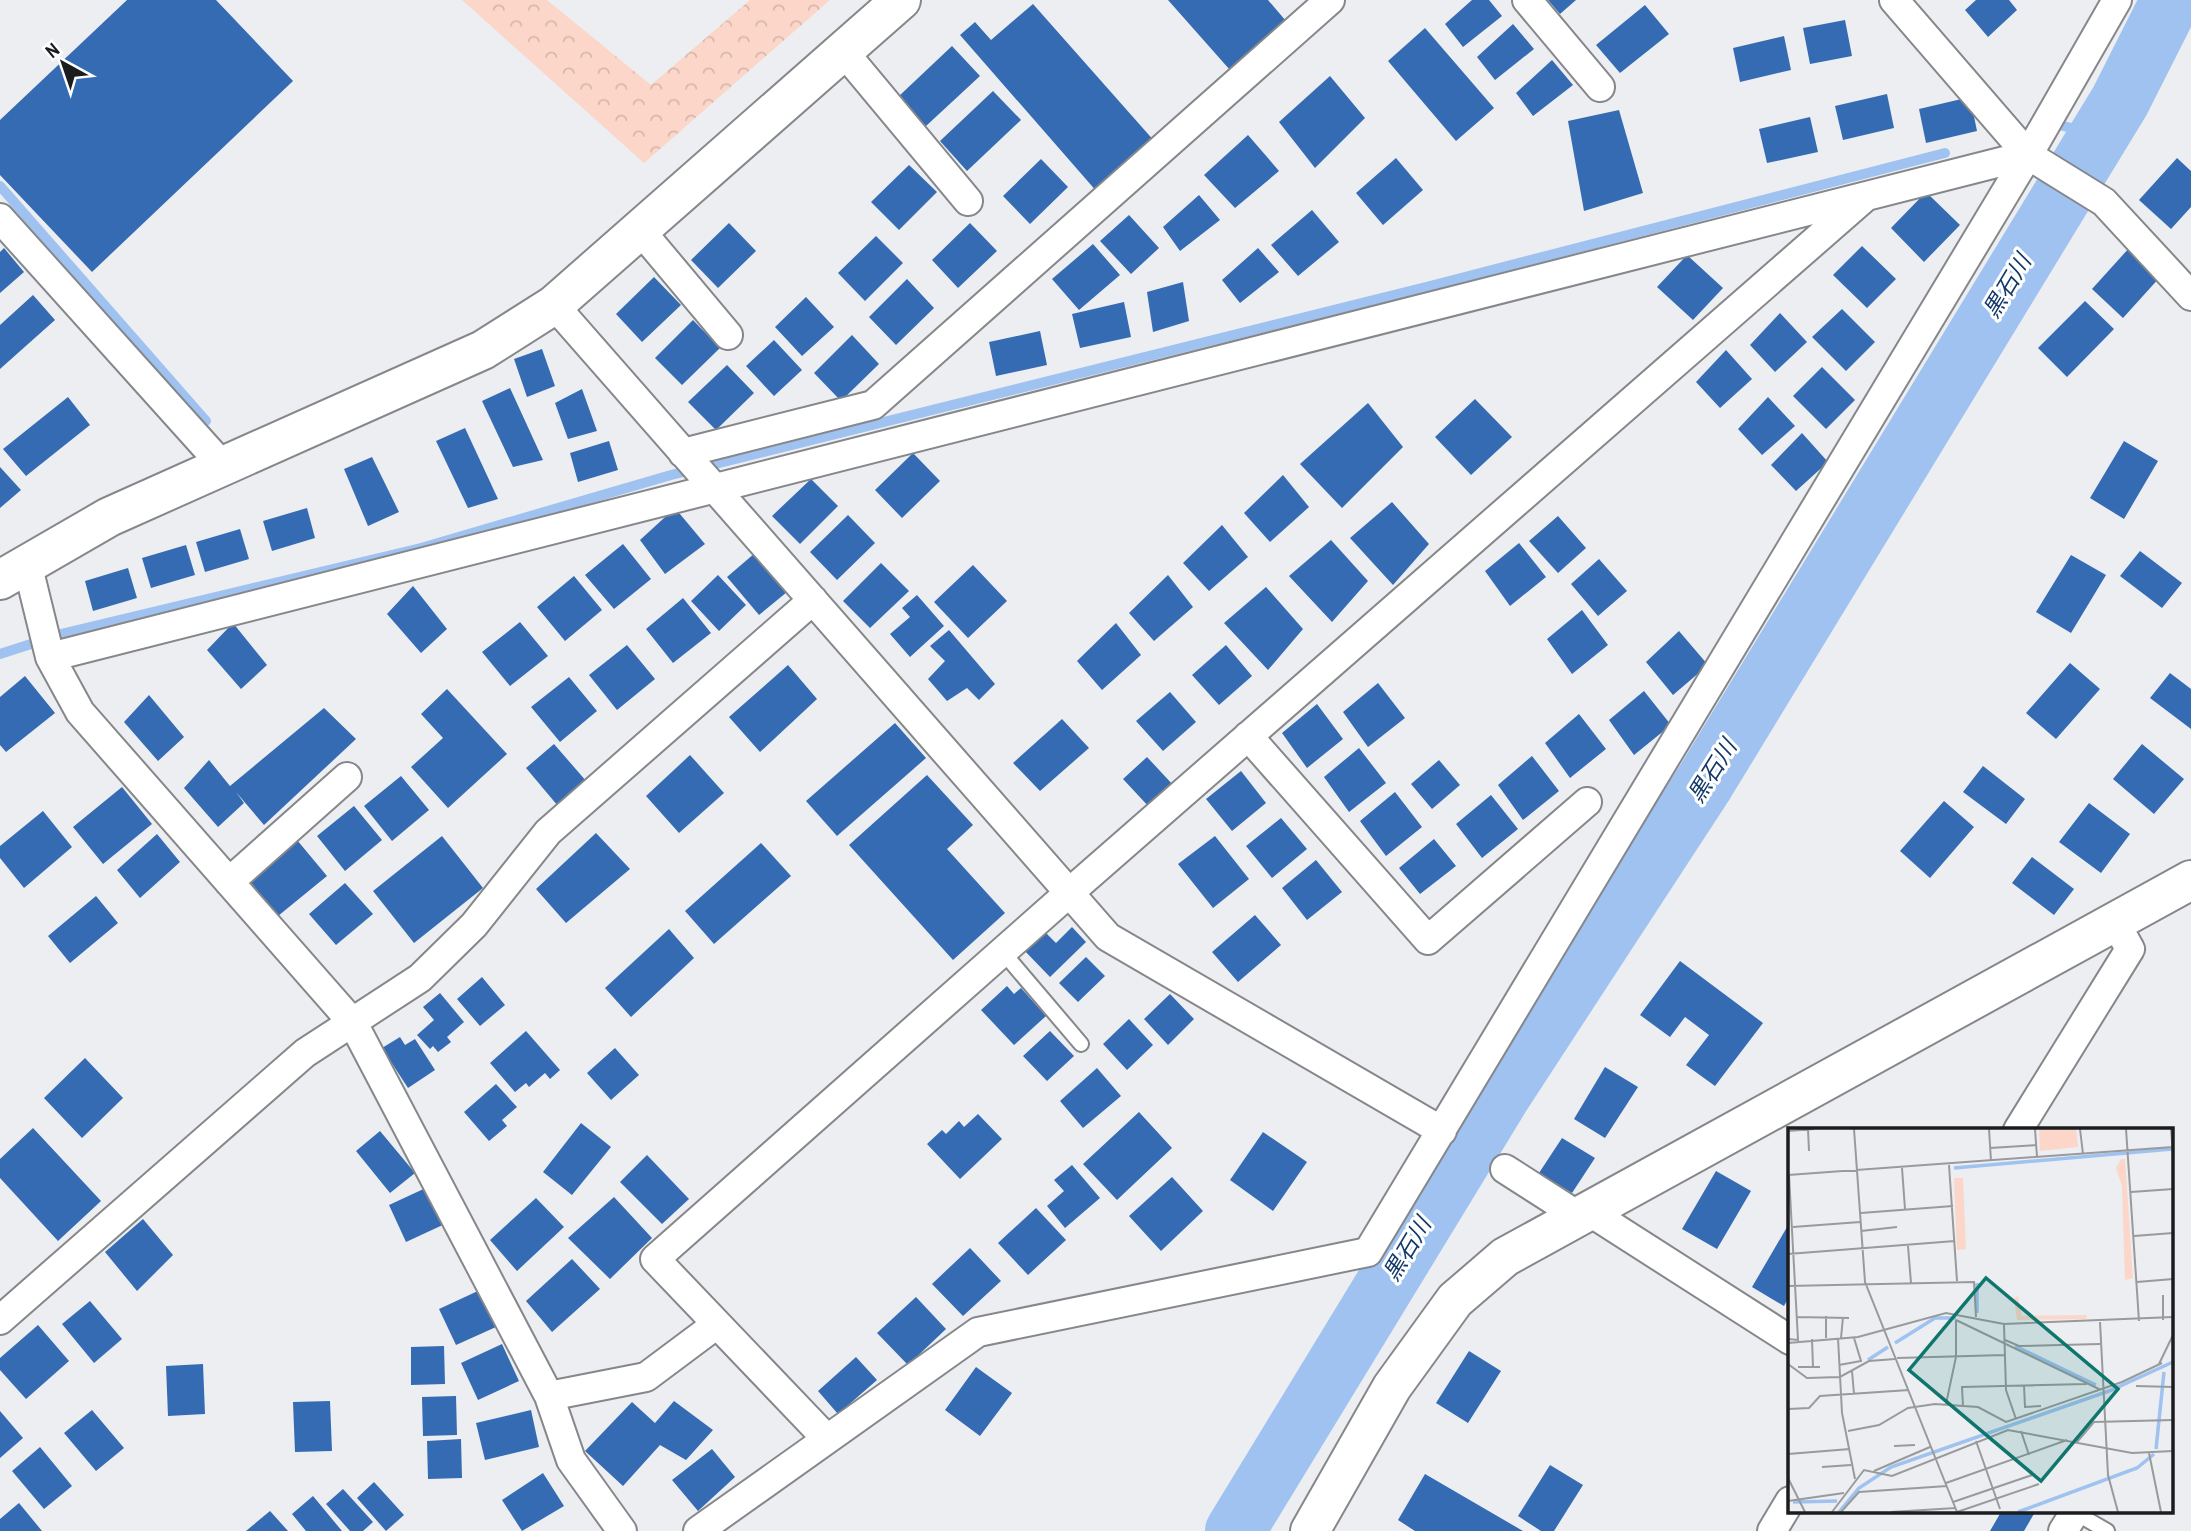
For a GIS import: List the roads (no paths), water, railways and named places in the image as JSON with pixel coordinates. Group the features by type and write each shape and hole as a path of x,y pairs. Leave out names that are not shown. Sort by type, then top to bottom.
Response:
{"street":[{"path":"622,1531 571,1460 549,1395 353,1023 80,712 14,571 109,517 483,350 554,305 901,0"},
{"path":"700,472 873,405 1330,0"},
{"path":"1527,0 1600,87"},
{"path":"1894,0 2028,155 2104,202 2191,296"},
{"path":"698,1531 978,1332 1368,1252 2028,155 2117,0"},
{"path":"843,51 968,201"},
{"path":"48,646 700,472 2028,155"},
{"path":"827,1439 655,1259 1002,951 1867,195"},
{"path":"0,218 223,466"},
{"path":"640,230 728,335"},
{"path":"554,305 1108,937 1442,1131"},
{"path":"0,1321 306,1054 421,978 474,925 548,832 813,600"},
{"path":"1248,736 1428,940 1587,802"},
{"path":"229,882 346,777"},
{"path":"1310,1531 1392,1387 1455,1300 1505,1257 2191,880"},
{"path":"2019,1128 2130,949 2115,922"},
{"path":"1504,1169 1585,1214 1788,1339"},
{"path":"549,1395 646,1377 717,1324"},
{"path":"1772,1531 1788,1504"},
{"path":"2063,1531 2074,1514"}],"lane":[{"path":"1002,951 1081,1044"},
{"path":"2078,1514 2107,1531"}],"waterway":[{"name":"黒石川","path":"1235,1531 1502,1093 1705,782 2120,101 2171,0"},
{"path":"2059,125 2076,129 2120,101"},
{"path":"0,654 65,633 421,548 671,475 1434,285 1945,153"},
{"path":"0,186 206,421"}]}
